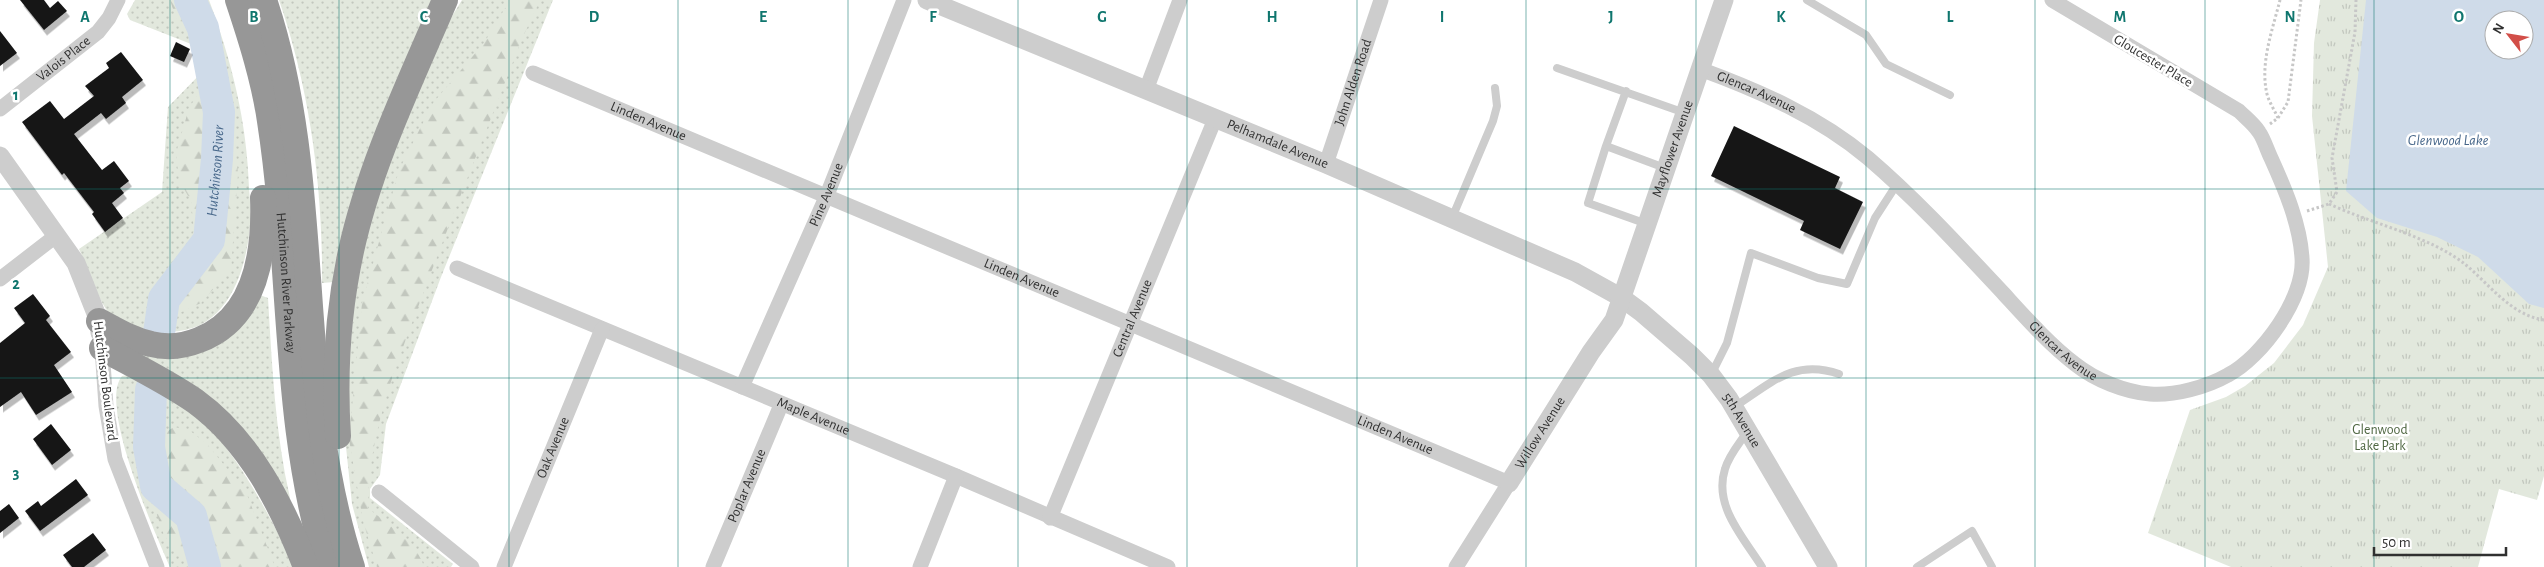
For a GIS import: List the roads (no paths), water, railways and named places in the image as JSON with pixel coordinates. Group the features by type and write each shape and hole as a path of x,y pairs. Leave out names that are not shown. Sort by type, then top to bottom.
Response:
{"highway":[{"name":"Hutchinson River Parkway","path":"238,0 247,26 270,120 277,172 298,434 310,502 327,567"},
{"name":"Hutchinson River Parkway","path":"264,0 285,71 295,126 320,414 329,476 352,567"},
{"path":"344,539 337,416 337,361 351,252 380,157 445,0"},
{"path":"99,321 143,342 163,346 182,345 204,338 226,325 249,294 260,259 264,203 256,124 250,96 247,26"},
{"path":"102,348 193,400 232,435 256,467 277,502 306,567"}],"street":[{"name":"Valois Place","path":"0,109 98,32 109,18 118,0"},
{"name":"Pine Avenue","path":"742,387 827,195 904,0"},
{"name":"Pelhamdale Avenue","path":"927,0 1326,164 1452,218 1576,272 1622,298"},
{"path":"1146,90 1180,0"},
{"name":"John Alden Road","path":"1326,164 1381,0"},
{"name":"Mayflower Avenue","path":"1622,298 1724,0"},
{"name":"Gloucester Place","path":"2052,0 2239,111 2253,125"},
{"name":"Glencar Avenue","path":"1700,69 1782,103 1830,130 1867,157 1919,204 2044,336 2076,365 2116,386 2150,394 2172,393 2228,375 2249,360 2271,336 2288,311 2300,278 2302,259 2293,215 2284,188 2260,132 2253,125"},
{"name":"Linden Avenue","path":"533,73 1132,322 1510,483"},
{"name":"Central Avenue","path":"1050,518 1215,118"},
{"name":"Hutchinson Boulevard","path":"0,156 76,263 99,321 106,406 115,459 157,567"},
{"path":"0,279 57,235"},
{"name":"Maple Avenue","path":"457,268 956,476 1050,518 1140,562 1168,567"},
{"name":"5th Avenue","path":"1622,298 1648,317 1711,375 1734,406 1828,567"},
{"name":"Willow Avenue","path":"1456,567 1590,352 1614,320 1622,298"},
{"name":"Oak Avenue","path":"504,567 602,329"},
{"name":"Poplar Avenue","path":"713,567 782,405"},
{"path":"920,567 956,476"},
{"path":"379,492 472,567"}],"lane":[{"path":"1807,0 1866,35 1886,64 1950,95"},
{"path":"1556,68 1685,113"},
{"path":"1452,218 1493,121 1496,106 1495,88"},
{"path":"1626,92 1588,203 1647,224"},
{"path":"1606,146 1666,169"},
{"path":"1711,375 1727,343 1751,253 1818,278 1847,284 1875,218 1897,184"},
{"path":"1734,406 1791,370 1809,367 1824,368 1839,374"},
{"path":"1748,431 1731,455 1724,470 1723,503 1762,567"},
{"path":"1916,567 1972,531 1992,567"}],"water":[{"name":"Glenwood Lake","path":"2366,0 2544,0 2544,308 2529,304 2478,257 2437,237 2377,218 2346,191"}],"waterway":[{"name":"Hutchinson River","path":"159,333 164,299 209,240 217,159 219,112 203,28 190,0"},
{"name":"Hutchinson River","path":"151,390 149,447 156,486 191,516 205,567"}],"park label":[{"name":"Glenwood Lake Park","path":"2380,438"}]}
